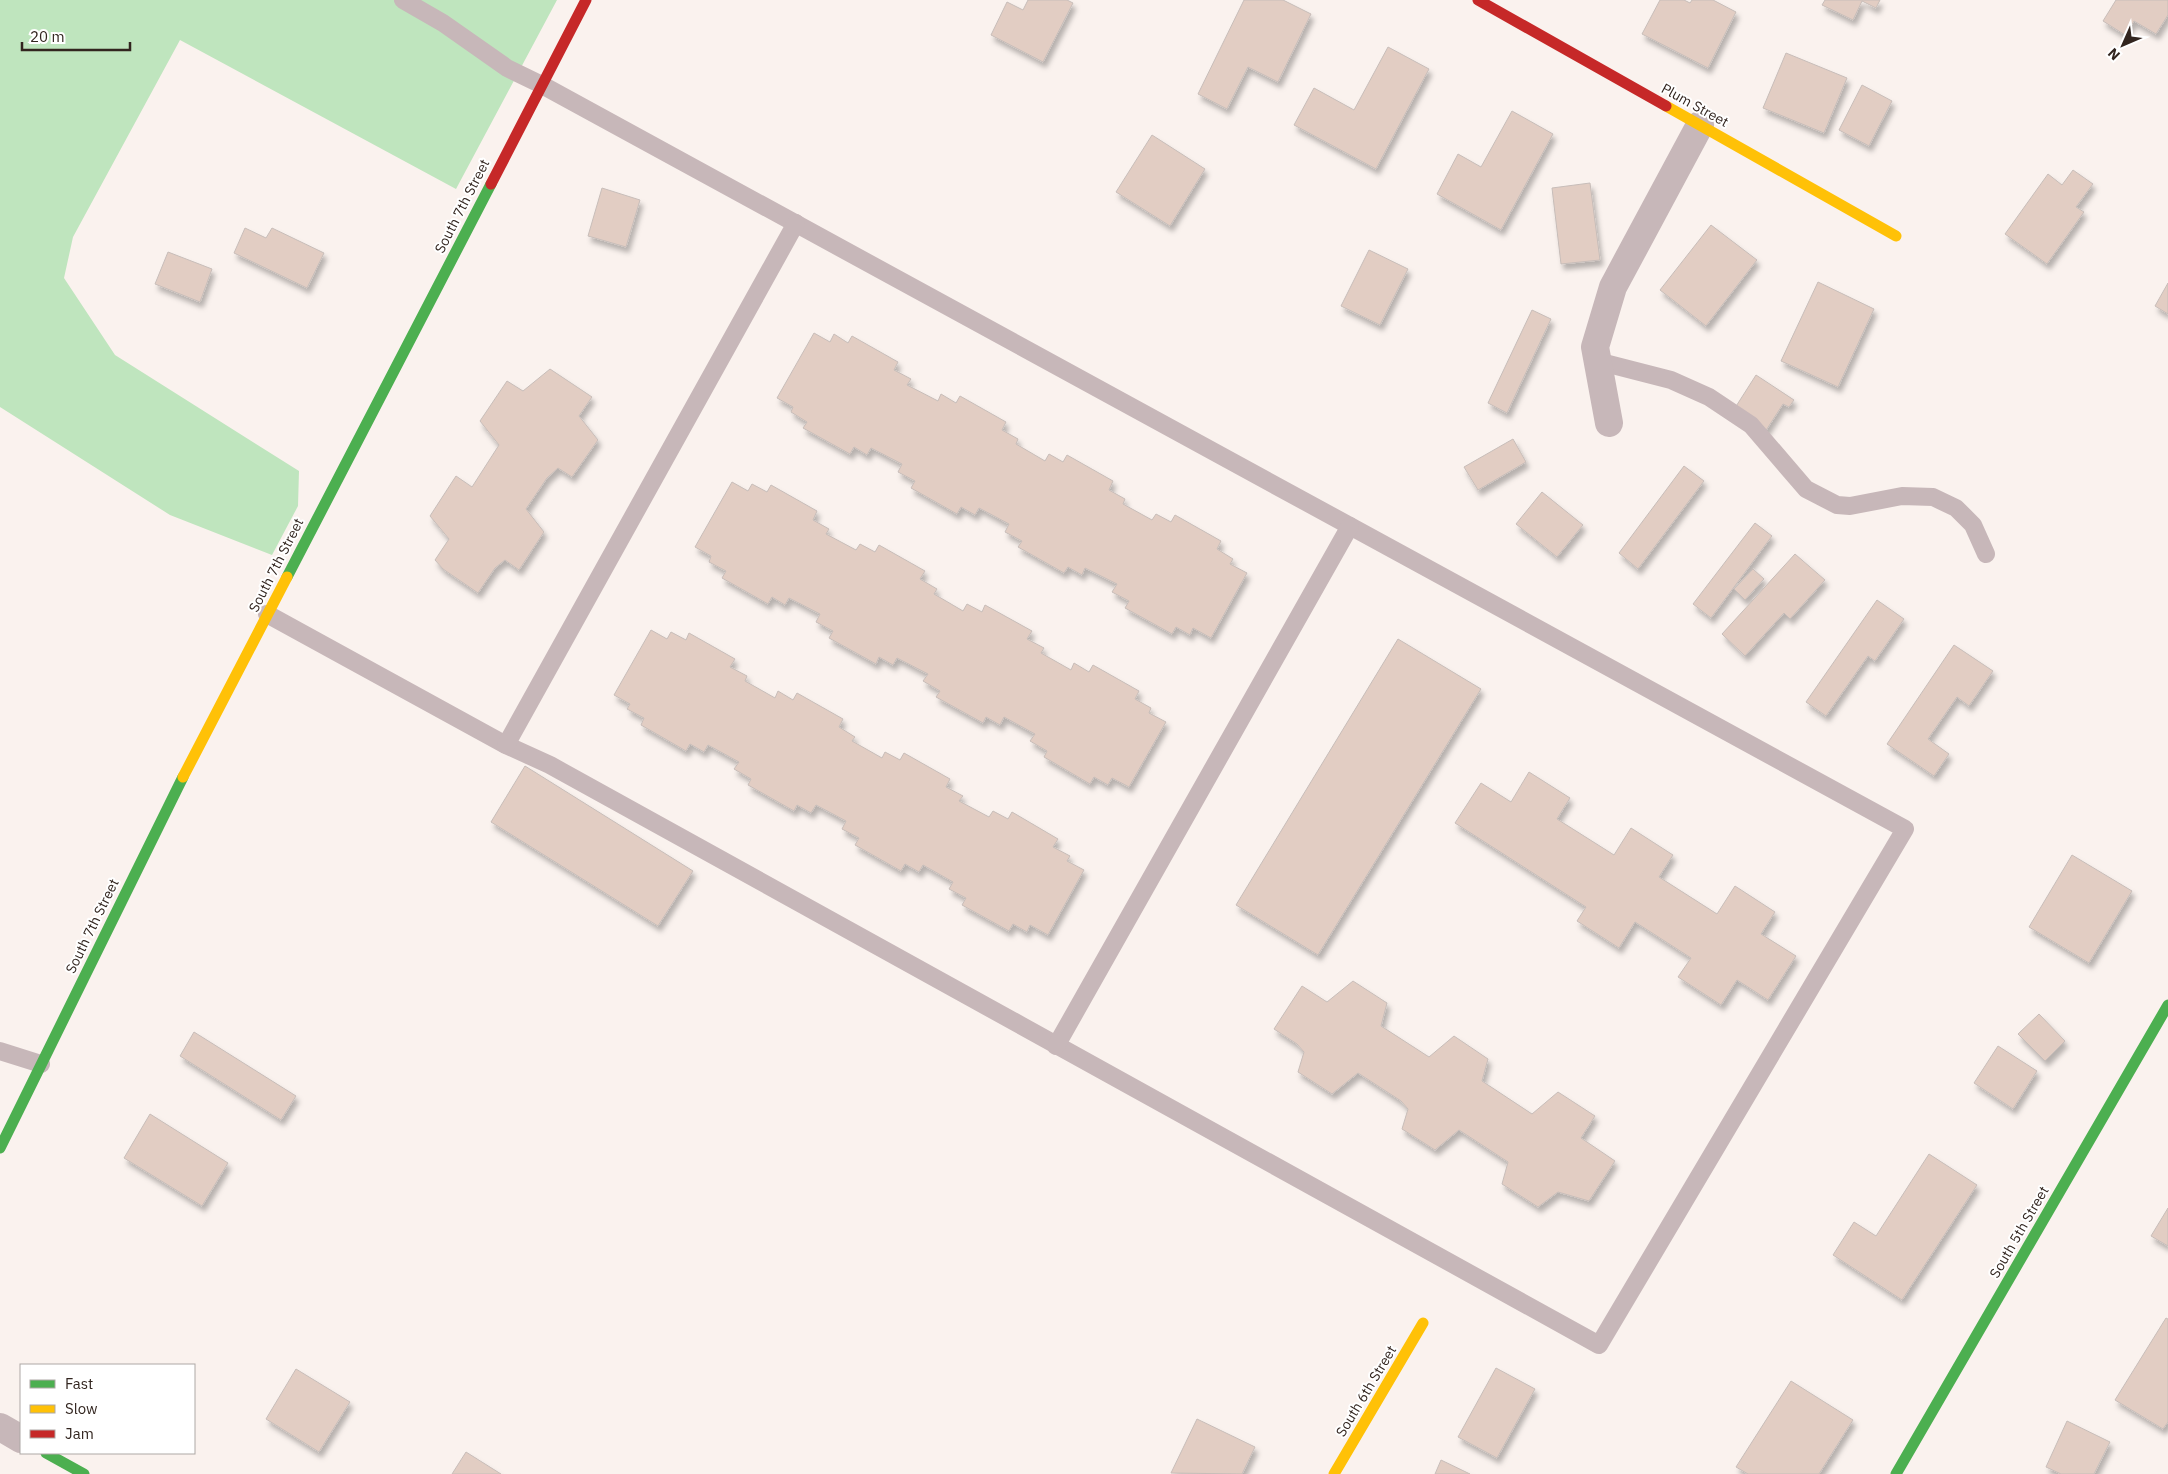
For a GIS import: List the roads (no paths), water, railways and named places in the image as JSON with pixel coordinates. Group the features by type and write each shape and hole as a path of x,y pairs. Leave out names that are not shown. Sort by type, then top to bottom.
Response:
{"street":[{"name":"South 7th Street","path":"0,1148 150,841 586,0"},
{"name":"Plum Street","path":"1478,0 1896,236"},
{"path":"1609,423 1595,347 1613,288 1700,125"},
{"name":"South 5th Street","path":"1896,1474 2168,1005"},
{"name":"South 6th Street","path":"1334,1474 1423,1324"},
{"path":"0,1427 20,1438"},
{"path":"48,1454 84,1474"}],"lane":[{"path":"267,614 506,745 550,765 1599,1344 1905,830 796,223 542,85 507,68 443,23 403,0"},
{"path":"506,745 796,223"},
{"path":"1597,361 1671,380 1709,397 1751,425 1806,488 1837,505 1858,505 1902,496 1933,497 1956,508 1973,525 1986,554"},
{"path":"1056,1046 1350,526"},
{"path":"0,1051 41,1064"}]}
